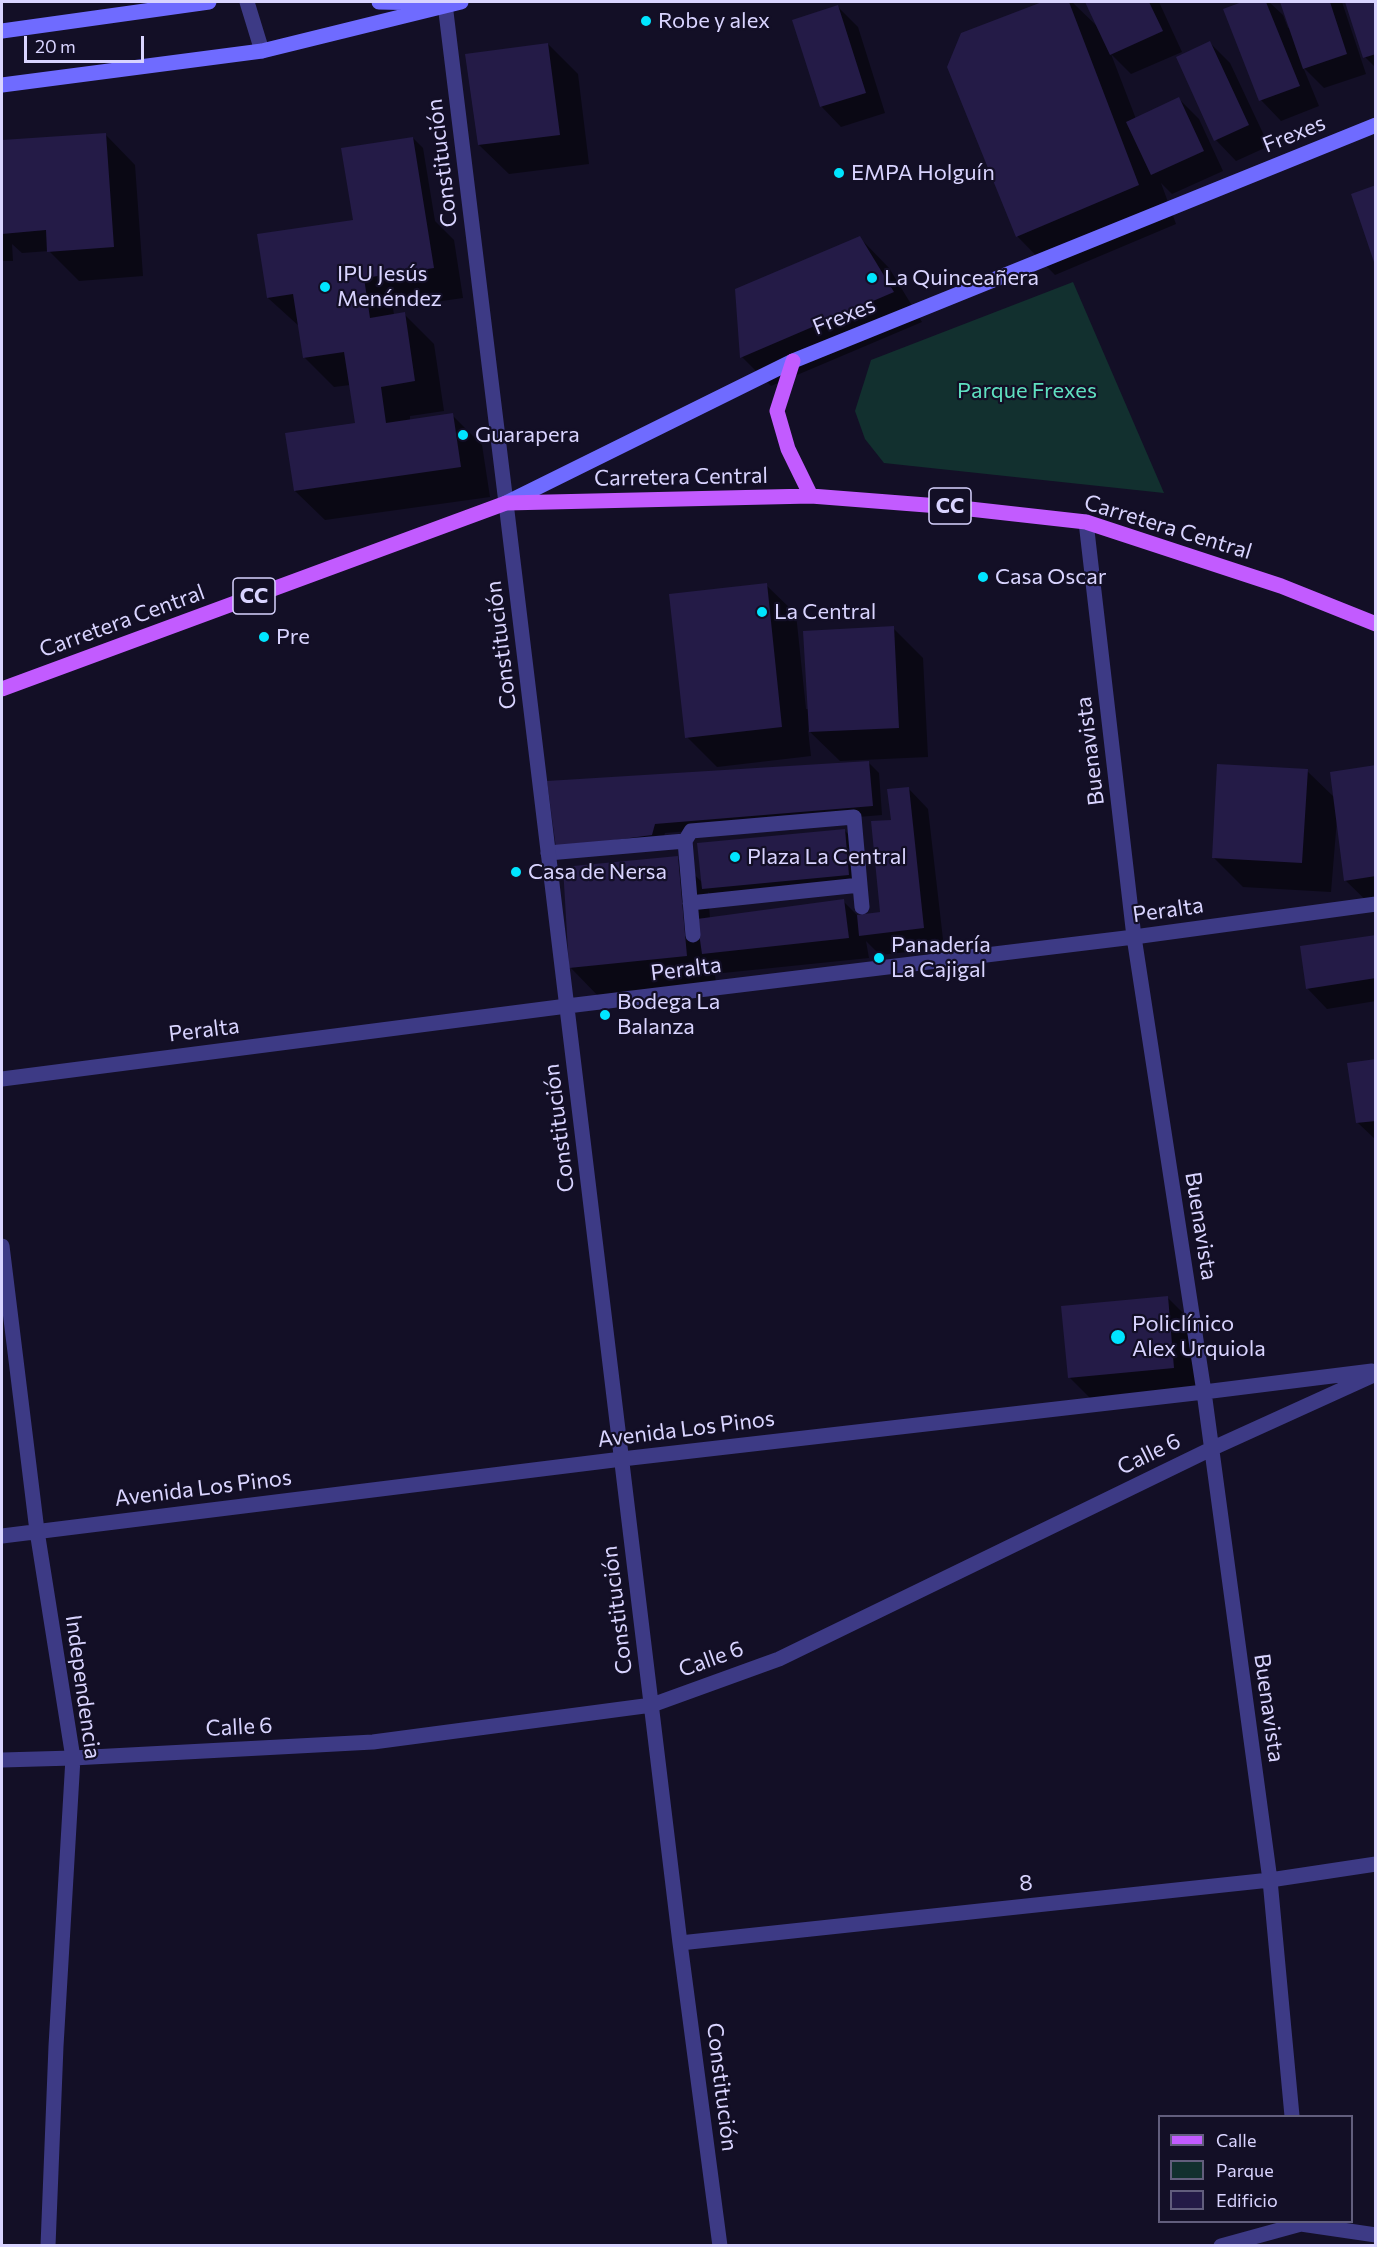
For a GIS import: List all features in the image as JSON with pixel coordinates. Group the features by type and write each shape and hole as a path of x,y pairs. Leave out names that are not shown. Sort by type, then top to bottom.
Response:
{"main road":[{"path":"2,31 209,2"},
{"path":"379,2 452,2"},
{"path":"2,85 262,51 452,2"},
{"name":"Frexes","path":"506,503 793,361 1376,125"},
{"path":"793,361 777,411 788,449 811,496"},
{"name":"Carretera Central","path":"2,689 506,503 811,496 952,507 1086,522 1281,586 1376,624"}],"street":[{"path":"247,2 262,51"},
{"name":"Constitución","path":"452,2 506,503 680,1943 720,2246"},
{"name":"Buenavista","path":"1086,522 1134,937 1204,1392 1270,1880 1292,2115"},
{"path":"693,935 685,841 691,831 854,817 862,907"},
{"path":"548,853 685,841"},
{"path":"690,903 860,885"},
{"name":"Peralta","path":"2,1079 567,1006 1134,937 1376,904"},
{"name":"Independencia","path":"2,1246 37,1531 73,1758 56,2046 48,2246"},
{"name":"Avenida Los Pinos","path":"2,1536 622,1459 1376,1372"},
{"name":"Calle 6","path":"2,1760 373,1742 652,1705 778,1659 1211,1449 1376,1372"},
{"name":"8","path":"680,1943 1270,1880 1376,1864"},
{"path":"1221,2246 1301,2223 1376,2235"}],"green space":[{"name":"Parque Frexes","path":"1073,282 1164,493 884,463 865,439 855,411 871,360"}],"building":[{"path":"1042,2 1069,2 1139,185 1016,237 947,67 961,33"},
{"path":"1085,2 1149,2 1163,31 1110,55"},
{"path":"1242,2 1266,2 1300,86 1259,101 1223,9"},
{"path":"1280,2 1330,2 1347,54 1303,69"},
{"path":"1345,2 1376,2 1376,54 1363,58"},
{"path":"838,5 866,93 820,107 792,20"},
{"path":"1210,41 1249,125 1214,141 1176,57"},
{"path":"548,43 560,135 478,145 465,54"},
{"path":"1179,97 1204,151 1151,175 1126,122"},
{"path":"106,133 114,247 47,252 46,230 2,234 2,140"},
{"path":"413,137 434,268 364,278 370,318 405,312 415,381 381,387 386,423 453,413 461,467 294,491 285,433 355,423 344,352 303,358 293,294 267,298 257,234 353,220 341,148"},
{"path":"1376,185 1376,265 1375,265 1351,194"},
{"path":"860,236 894,292 740,358 735,289"},
{"path":"767,583 782,727 685,738 669,594"},
{"path":"894,626 899,728 809,732 803,631"},
{"path":"869,761 873,806 655,824 652,835 556,848 547,781"},
{"path":"1217,764 1308,769 1302,863 1212,858"},
{"path":"1376,765 1376,876 1344,881 1330,772"},
{"path":"909,787 924,928 859,936 857,915 880,912 871,821 891,820 887,789"},
{"path":"845,829 849,875 702,889 697,843"},
{"path":"678,856 687,956 569,968 563,867"},
{"path":"844,899 849,938 702,954 697,919"},
{"path":"1376,935 1376,978 1306,989 1300,946"},
{"path":"1376,1059 1376,1121 1356,1123 1347,1063"},
{"name":"Policlínico Alex Urquiola","path":"1168,1296 1174,1368 1068,1378 1061,1306"}],"place":[{"name":"Robe y alex","path":"646,21"},
{"name":"EMPA Holguín","path":"839,173"},
{"name":"La Quinceañera","path":"872,278"},
{"name":"IPU Jesús Menéndez","path":"325,287"},
{"name":"Guarapera","path":"463,435"},
{"name":"Casa Oscar","path":"983,577"},
{"name":"La Central","path":"762,612"},
{"name":"Pre","path":"264,637"},
{"name":"Plaza La Central","path":"735,857"},
{"name":"Casa de Nersa","path":"516,872"},
{"name":"Panadería La Cajigal","path":"879,958"},
{"name":"Bodega La Balanza","path":"605,1015"},
{"name":"Policlínico Alex Urquiola","path":"1118,1337"}]}
